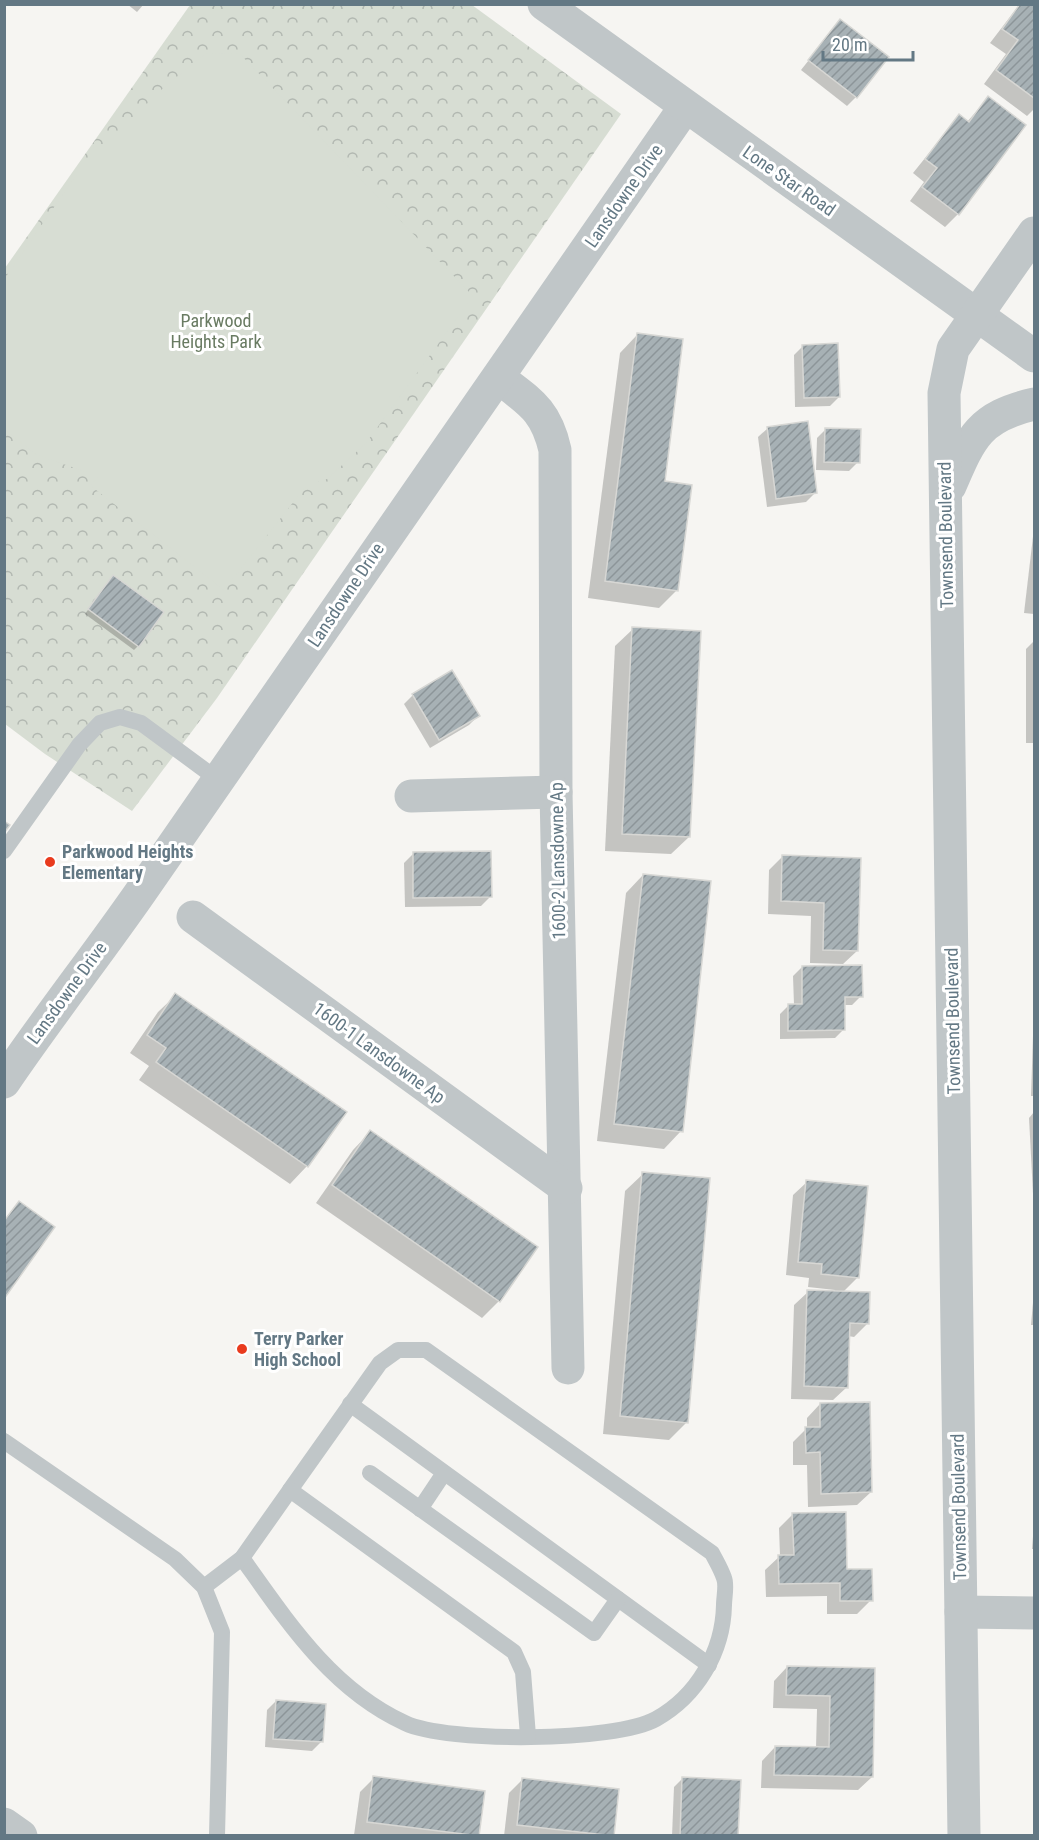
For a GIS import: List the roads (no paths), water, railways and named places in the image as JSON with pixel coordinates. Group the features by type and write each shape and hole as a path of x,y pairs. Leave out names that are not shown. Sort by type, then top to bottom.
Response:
{"street":[{"name":"Lone Star Road","path":"544,4 1035,356"},
{"name":"Lansdowne Drive","path":"4,1082 146,885 217,779 686,107"},
{"name":"Townsend Boulevard","path":"964,1836 944,393 952,349 975,313 1035,233"},
{"name":"1600-2 Lansdowne Ap","path":"499,378 535,406 550,425 555,450 556,792 568,1368"},
{"path":"946,496 969,441 1007,411 1035,404"},
{"path":"411,796 556,792"},
{"name":"1600-1 Lansdowne Ap","path":"193,917 566,1188"},
{"path":"961,1612 1035,1613"},
{"path":"4,1824 21,1836"}],"lane":[{"path":"4,851 79,745 100,723 120,717 141,723 217,779"},
{"path":"204,1587 242,1558 380,1363 398,1350 426,1350 712,1553 725,1579 724,1628 709,1665 685,1698 654,1720 608,1732 469,1737 406,1724 344,1686 295,1631 242,1558"},
{"path":"350,1404 709,1665"},
{"path":"4,1441 175,1559 204,1587 222,1632 217,1836"},
{"path":"370,1473 594,1633 618,1599"},
{"path":"420,1509 444,1473"},
{"path":"290,1490 514,1652 523,1672 528,1736"}],"place":[{"name":"Parkwood Heights Elementary","path":"50,862"},
{"name":"Terry Parker High School","path":"242,1349"}],"park label":[{"name":"Parkwood Heights Park","path":"216,331"}]}
